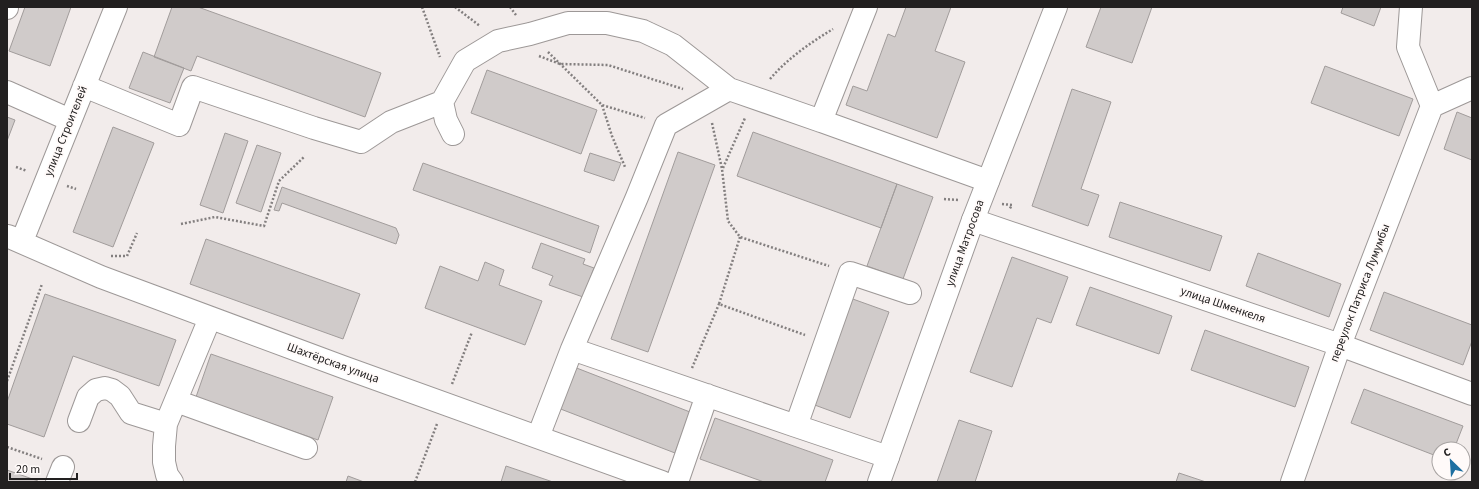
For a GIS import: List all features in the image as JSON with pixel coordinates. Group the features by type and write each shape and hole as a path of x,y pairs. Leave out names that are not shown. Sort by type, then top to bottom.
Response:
{"street":[{"name":"улица Строителей","path":"14,238 70,120 116,7"},
{"path":"821,121 866,7"},
{"name":"улица Матросова","path":"879,482 973,220 1056,7"},
{"path":"1411,7 1408,47 1432,106 1472,88"},
{"path":"453,134 446,120 447,94 464,61 498,41 531,44 568,23 607,23 643,31 673,45 729,89 988,181"},
{"path":"84,86 179,126 193,87 314,128 361,142 391,122 447,94"},
{"path":"538,437 572,349 638,197 666,125 729,89"},
{"path":"7,92 70,120"},
{"name":"переулок Патриса Лумумбы","path":"1292,482 1340,345 1432,106"},
{"name":"улица Шменкеля","path":"973,220 1340,345 1472,394"},
{"name":"Шахтёрская улица","path":"14,238 101,277 662,482"},
{"path":"796,426 824,342 850,273 910,293"},
{"path":"172,482 167,475 164,462 166,424 210,318"},
{"path":"572,349 888,457"},
{"path":"80,421 88,397 96,390 105,388 112,390 120,396 131,413 166,424"},
{"path":"677,482 707,395"},
{"path":"176,401 306,448"}],"path":[{"path":"422,7 447,94"},
{"path":"455,7 498,41"},
{"path":"722,169 754,98 777,71 808,44 833,29"},
{"path":"531,44 560,64 602,105 666,125"},
{"path":"531,44 560,64 608,65 681,89 688,89"},
{"path":"708,101 722,169 728,221 740,237 850,273"},
{"path":"602,105 612,136 638,197"},
{"path":"181,224 215,217 264,226 279,181 305,156"},
{"path":"111,256 127,256 137,233"},
{"path":"684,387 719,304 740,237"},
{"path":"7,381 42,284"},
{"path":"719,304 824,342"}],"building":[{"path":"25,7 71,7 50,66 9,51"},
{"path":"172,7 198,7 381,73 365,117 197,56 191,71 154,57"},
{"path":"906,7 951,7 935,51 965,62 937,138 846,105 853,86 867,91 888,34 895,37"},
{"path":"1101,7 1152,7 1132,63 1086,47"},
{"path":"1343,7 1381,7 1374,26 1341,13"},
{"path":"143,52 184,68 170,103 129,88"},
{"path":"1325,66 1413,99 1399,136 1311,103"},
{"path":"487,70 597,110 581,154 471,113"},
{"path":"1072,89 1111,102 1081,189 1099,195 1088,226 1032,206"},
{"path":"1457,112 1472,118 1472,160 1444,149"},
{"path":"7,117 15,120 7,141"},
{"path":"113,127 154,143 113,247 73,232"},
{"path":"753,132 897,184 881,228 737,176"},
{"path":"225,133 248,141 223,213 200,205"},
{"path":"257,145 281,153 261,212 236,203"},
{"path":"678,152 715,165 648,352 611,339"},
{"path":"590,153 621,163 614,181 584,171"},
{"path":"423,163 599,226 590,253 413,190"},
{"path":"897,184 933,197 903,279 867,266"},
{"path":"282,187 396,228 399,235 396,244 282,203 279,211 274,210"},
{"path":"1120,202 1222,236 1210,271 1109,237"},
{"path":"206,239 360,294 343,339 190,284"},
{"path":"541,243 585,259 583,264 594,268 583,297 549,285 553,276 532,268"},
{"path":"1258,253 1341,284 1329,317 1246,286"},
{"path":"1012,257 1068,277 1051,323 1037,318 1012,387 970,372"},
{"path":"485,262 504,270 499,285 542,301 525,345 425,308 440,266 478,281"},
{"path":"1090,287 1172,316 1159,354 1076,325"},
{"path":"1384,292 1472,325 1472,341 1463,365 1370,330"},
{"path":"45,294 176,340 159,386 73,356 44,437 7,424 7,402"},
{"path":"850,298 889,312 850,418 812,404"},
{"path":"1205,330 1309,367 1295,407 1191,370"},
{"path":"211,354 333,397 318,440 196,397"},
{"path":"574,367 690,412 675,453 558,408"},
{"path":"1364,389 1463,426 1457,441 1431,441 1431,454 1351,423"},
{"path":"715,418 833,460 825,482 764,482 700,459"},
{"path":"959,420 992,431 975,482 937,482"},
{"path":"506,466 553,482 501,482"},
{"path":"7,470 38,481 7,482"},
{"path":"1179,473 1206,482 1176,482"},
{"path":"348,476 364,482 346,482"}]}
